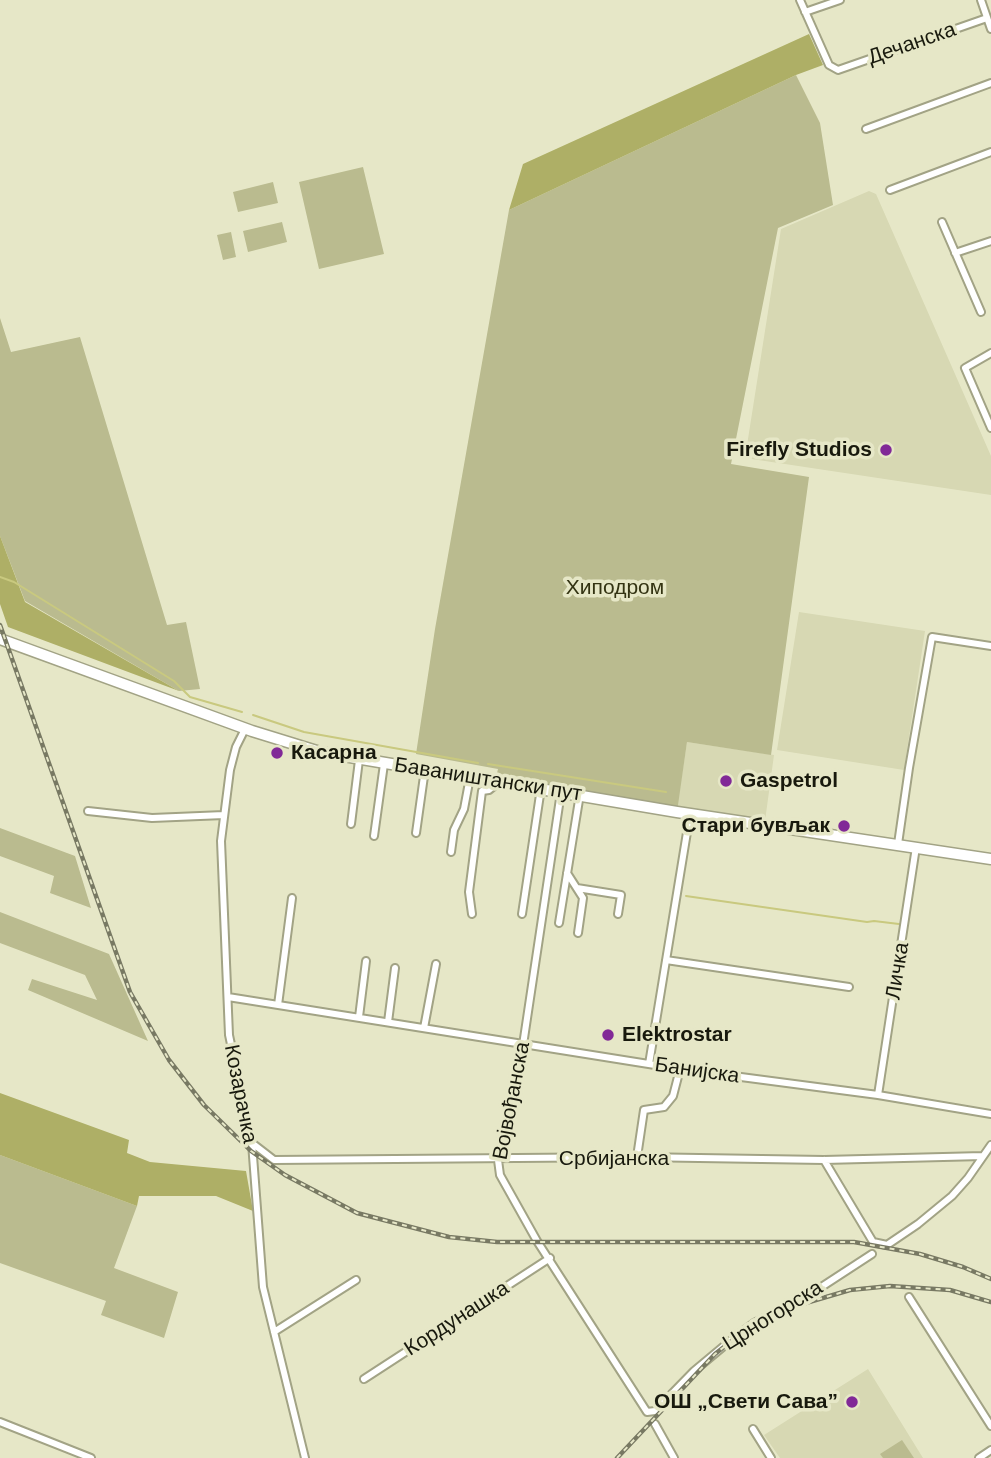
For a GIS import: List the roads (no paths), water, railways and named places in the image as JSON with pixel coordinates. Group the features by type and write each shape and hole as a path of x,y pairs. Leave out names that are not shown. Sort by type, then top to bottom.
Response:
{"main road":[{"name":"Баваништански пут","path":"0,639 245,729 320,752 690,814 991,859"}],"street":[{"path":"800,0 805,12 840,0"},
{"path":"981,0 991,29"},
{"name":"Дечанска","path":"805,12 829,65 838,70 987,18"},
{"path":"866,129 991,83"},
{"path":"890,190 991,152"},
{"path":"942,222 981,312"},
{"path":"956,253 991,241"},
{"path":"991,353 964,368 991,428"},
{"path":"898,844 932,637 991,646"},
{"name":"Козарачка","path":"245,729 236,747 230,770 221,841 229,1035 252,1143 263,1287 305,1458"},
{"path":"351,824 359,760"},
{"path":"374,836 384,764"},
{"path":"416,833 425,769"},
{"path":"451,852 454,830 464,809 470,776"},
{"path":"472,914 469,892 482,791 489,790 495,781"},
{"path":"522,914 541,788"},
{"name":"Војвођанска","path":"561,791 523,1045 498,1160 500,1175 537,1241 648,1413"},
{"path":"559,923 580,794"},
{"path":"88,810 152,818 224,815"},
{"path":"649,1064 690,814"},
{"name":"Личка","path":"878,1095 916,847"},
{"path":"567,873 583,898 578,933"},
{"path":"577,888 621,895 618,914"},
{"path":"278,1005 292,898"},
{"path":"666,960 849,987"},
{"path":"359,1017 366,961"},
{"path":"424,1028 436,964"},
{"path":"388,1022 395,968"},
{"name":"Банијска","path":"228,998 680,1069 878,1095 991,1114"},
{"path":"637,1157 644,1110 664,1107 673,1096 680,1069"},
{"name":"Србијанска","path":"252,1143 274,1160 637,1157 824,1160 983,1156"},
{"path":"824,1160 873,1242 887,1245 952,1196 991,1145"},
{"name":"Црногорска","path":"648,1413 655,1411 694,1371 754,1323 803,1299 872,1254"},
{"name":"Кордунашка","path":"364,1379 550,1258"},
{"path":"274,1332 356,1280"},
{"path":"909,1297 991,1426"},
{"path":"0,1422 91,1458"},
{"path":"654,1424 674,1458"},
{"path":"753,1429 771,1458"},
{"path":"979,1458 991,1450"}],"waterway":[{"path":"0,577 14,582 174,681 190,697 242,712"},
{"path":"253,715 304,732 478,763"},
{"path":"488,764 666,792"},
{"path":"686,896 867,922 899,924"}],"railway":[{"path":"0,625 130,992 169,1060 204,1105 251,1151 285,1175 357,1213 449,1237 497,1242 854,1242 920,1254 991,1279"},
{"path":"617,1458 715,1354 739,1335 782,1310 850,1290 890,1286 950,1290 991,1302"}],"place":[{"name":"Firefly Studios","path":"886,450"},
{"name":"Касарна","path":"277,753"},
{"name":"Gaspetrol","path":"726,781"},
{"name":"Стари бувљак","path":"844,826"},
{"name":"Elektrostar","path":"608,1035"},
{"name":"ОШ „Свети Сава”","path":"852,1402"}],"park label":[{"name":"Хиподром","path":"615,588"}]}
